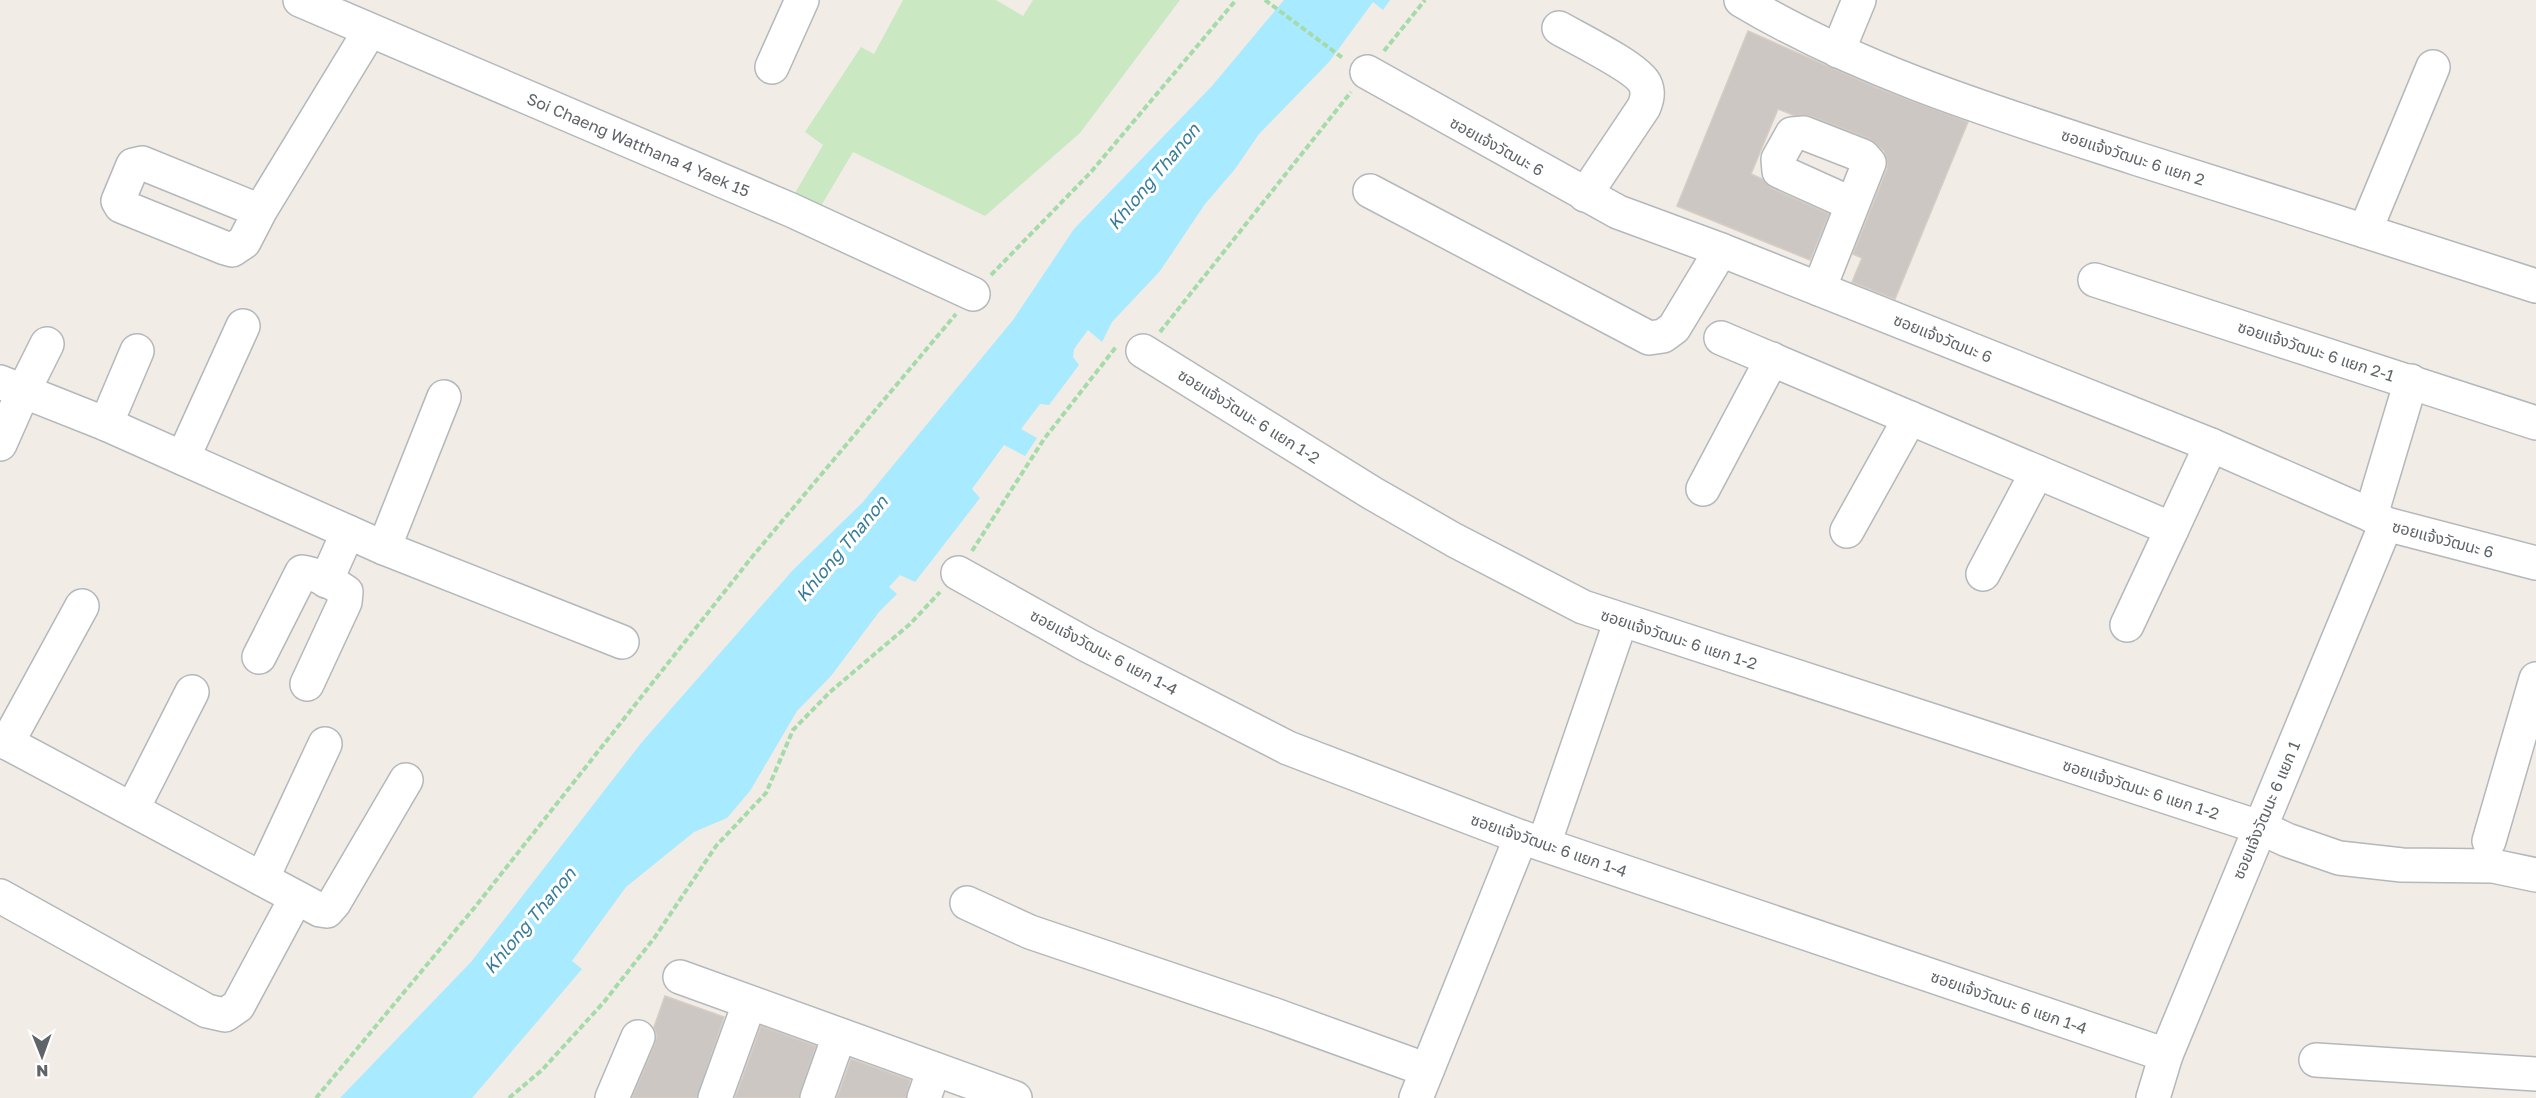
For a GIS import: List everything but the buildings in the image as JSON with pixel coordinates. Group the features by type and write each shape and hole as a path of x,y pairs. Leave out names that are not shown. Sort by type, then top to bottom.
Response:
{"street":[{"name":"Soi Chaeng Watthana 4 Yaek 15","path":"300,0 369,32 781,206 973,294"},
{"path":"772,67 802,0"},
{"name":"ซอยแจ้งวัฒนะ 6 แยก 2","path":"1741,0 1780,23 1838,51 1972,105 2536,286"},
{"path":"1838,51 1859,0"},
{"path":"1558,28 1625,66 1644,81 1647,91 1644,107 1585,195"},
{"path":"260,211 369,32"},
{"path":"2365,231 2433,67"},
{"name":"ซอยแจ้งวัฒนะ 6","path":"1367,72 1618,212 1721,250 2211,445 2378,520 2536,563"},
{"path":"1370,191 1650,338 1663,336 1674,328 1721,250"},
{"path":"1819,289 1852,204"},
{"name":"ซอยแจ้งวัฒนะ 6 แยก 2-1","path":"2095,280 2536,423"},
{"path":"183,458 243,326"},
{"path":"1721,338 2172,529"},
{"path":"0,444 11,387 47,344"},
{"path":"106,424 137,351"},
{"name":"ซอยแจ้งวัฒนะ 6 แยก 1-2","path":"1143,351 1372,493 1454,540 1583,607 2259,827 2286,840 2339,858 2402,865 2493,866 2536,875"},
{"path":"1703,489 1772,359"},
{"name":"ซอยแจ้งวัฒนะ 6 แยก 1","path":"2153,1098 2166,1055 2259,827 2378,520 2411,381"},
{"path":"11,387 106,424 384,548 622,642"},
{"path":"384,548 444,397"},
{"path":"1848,531 1910,418"},
{"path":"2127,625 2211,445"},
{"path":"1983,574 2037,472"},
{"path":"326,581 348,531"},
{"path":"259,657 302,572 311,573 346,592 345,602 307,684"},
{"name":"ซอยแจ้งวัฒนะ 6 แยก 1-4","path":"958,573 1087,645 1288,748 1533,840 2166,1055"},
{"path":"82,606 3,741 133,808 296,898 327,911 334,903 406,780"},
{"path":"967,903 1030,932 1422,1084 1533,840 1621,620"},
{"path":"2489,841 2536,679"},
{"path":"133,808 192,692"},
{"path":"262,879 325,744"},
{"path":"0,896 207,1011 225,1015 237,1006 296,898"},
{"path":"680,977 839,1036 929,1084 1015,1098"},
{"path":"715,1098 749,1004"},
{"path":"817,1098 839,1036"},
{"path":"612,1098 638,1037"},
{"path":"2316,1060 2536,1074"}],"path":[{"path":"316,1098 476,907 752,557 973,294 1091,172 1236,0"},
{"path":"1267,1 1339,56"}],"green space":[{"path":"903,0 996,0 1023,16 1033,0 1180,0 1080,133 985,216 853,152 818,211 795,193 823,145 805,132 861,47 874,54"}],"water":[{"name":"Khlong Thanon","path":"1284,0 1390,0 1383,10 1373,2 1329,62 1259,134 1235,169 1205,204 1160,271 1112,322 1102,342 1088,330 1074,349 1073,357 1079,365 1049,405 1040,404 1021,429 1037,438 1025,456 1004,445 972,489 980,498 915,582 900,575 889,587 897,594 879,612 831,676 797,711 750,791 727,818 694,832 626,887 572,961 582,969 472,1098 340,1098 471,962 642,742 793,570 862,503 1013,320 1074,229 1212,86"}]}
